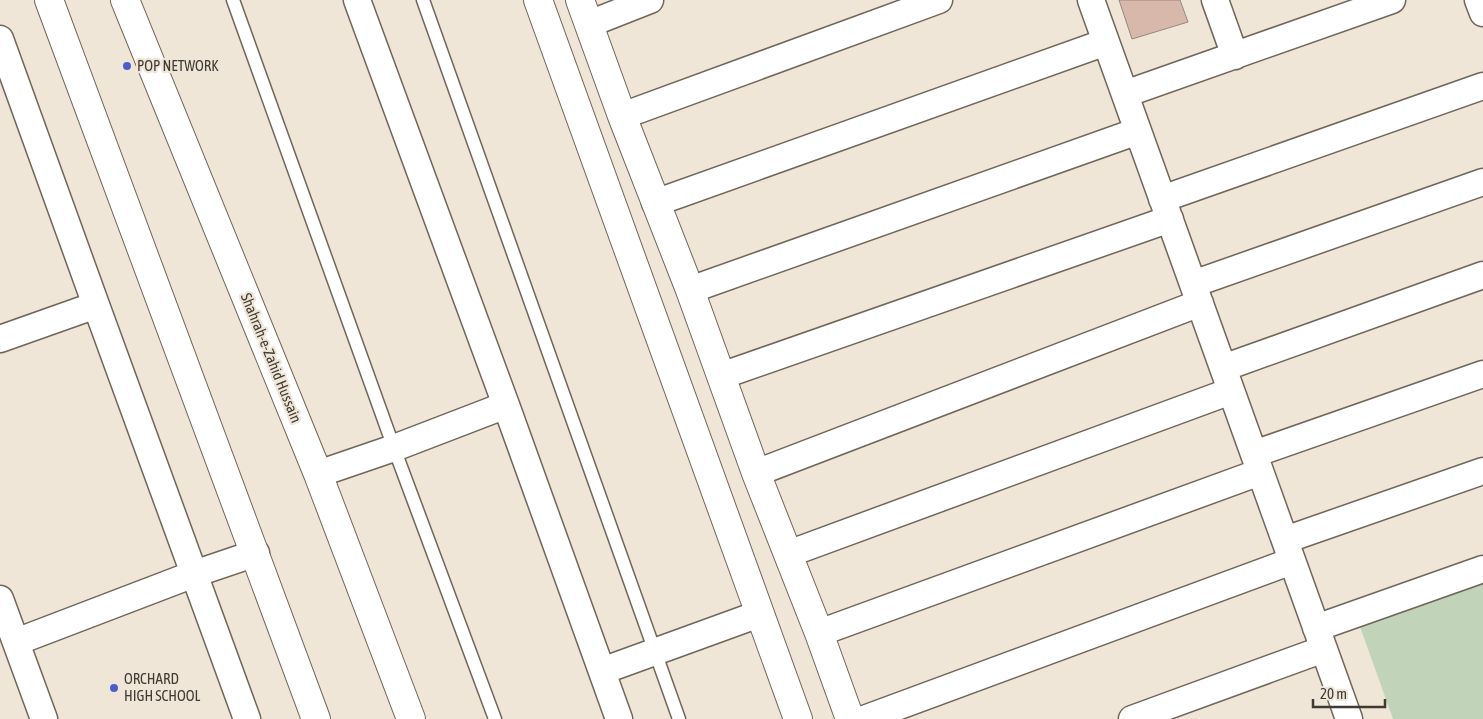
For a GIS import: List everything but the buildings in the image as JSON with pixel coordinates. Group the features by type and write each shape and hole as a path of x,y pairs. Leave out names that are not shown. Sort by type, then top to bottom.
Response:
{"main road":[{"path":"50,0 316,719"},
{"name":"Shahrah-e-Zahid Hussain","path":"125,0 318,474 411,719"},
{"path":"538,0 798,719"},
{"path":"584,12 850,719"}],"street":[{"path":"357,0 619,719"},
{"path":"584,12 650,0"},
{"path":"622,116 938,0"},
{"path":"1091,0 1349,719"},
{"path":"1215,0 1235,56"},
{"path":"1125,94 1392,0"},
{"path":"1478,0 1483,13"},
{"path":"0,39 247,719"},
{"path":"655,203 1106,42"},
{"path":"721,376 1166,209 1483,86"},
{"path":"690,290 1138,131"},
{"path":"756,473 1196,294 1483,182"},
{"path":"788,554 1483,275"},
{"path":"0,339 96,305"},
{"path":"819,633 1483,374"},
{"path":"318,474 394,448 506,405"},
{"path":"864,719 1483,471"},
{"path":"16,642 194,574 256,553"},
{"path":"1132,719 1483,569"},
{"path":"1,607 44,719"},
{"path":"602,671 759,614"}],"lane":[{"path":"232,0 394,448 495,719"},
{"path":"423,0 679,719"}],"green space":[{"path":"1483,581 1483,719 1393,719 1359,624"}],"place":[{"name":"POP NETWORK","path":"127,66"},
{"name":"ORCHARD HIGH SCHOOL","path":"114,688"}]}
